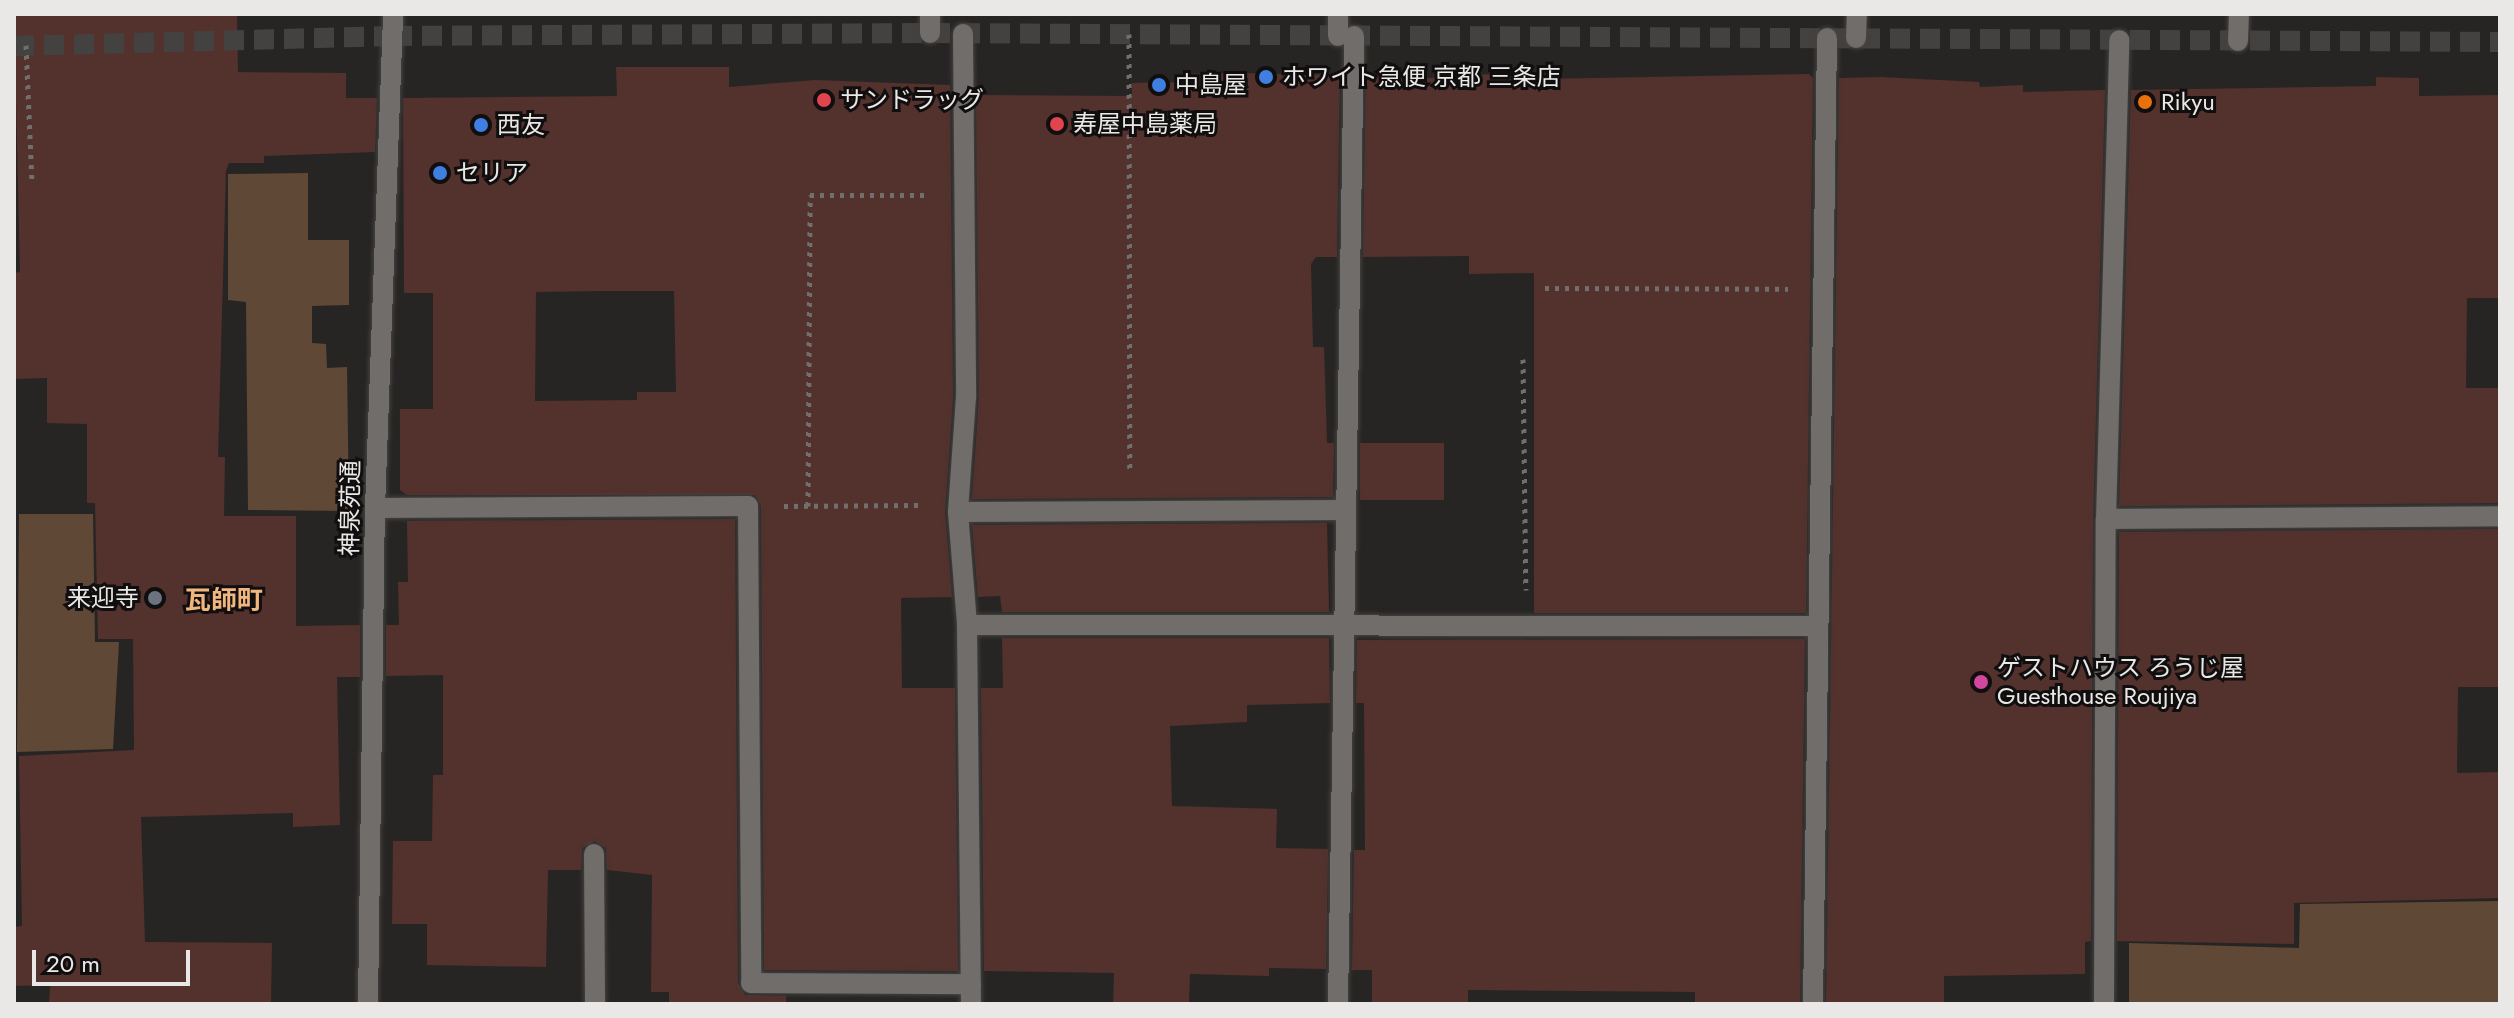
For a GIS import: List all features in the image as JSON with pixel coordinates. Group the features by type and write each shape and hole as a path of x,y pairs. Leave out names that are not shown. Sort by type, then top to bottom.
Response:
{"street":[{"name":"神泉苑通","path":"368,1004 375,508 393,14"},
{"path":"1338,14 1346,36 1346,510 1338,1004"},
{"path":"1856,38 1857,14"},
{"path":"2238,41 2239,14"},
{"path":"375,508 748,506 751,983 971,994 967,625 958,512 966,397 963,34"},
{"path":"1813,1004 1827,38"},
{"path":"2104,1004 2106,519 2119,40"},
{"path":"958,512 1346,510"},
{"path":"2106,519 2500,516"},
{"path":"967,625 1818,626"},
{"path":"594,854 595,1004"}],"path":[{"path":"1129,34 1131,512"},
{"path":"26,45 32,183"},
{"path":"808,506 810,195 965,195"},
{"path":"1545,288 1823,289"},
{"path":"1523,359 1526,626"},
{"path":"748,506 936,505 958,512"}],"shaded area":[{"path":"308,173 308,240 349,240 349,305 312,306 312,343 326,344 327,368 347,367 349,511 248,510 246,302 228,300 228,174"},
{"path":"19,514 93,514 95,642 119,642 113,749 17,752"},
{"path":"2500,901 2500,1004 2129,1004 2129,943 2299,948 2300,904"}],"building":[{"path":"14,14 237,14 238,72 346,73 346,98 377,98 375,152 264,156 264,163 229,163 226,171 218,457 225,457 224,516 296,516 296,626 360,625 360,677 337,677 340,825 293,827 293,813 141,817 145,942 272,943 271,1004 49,1004 50,985 14,986 14,927 22,926 19,756 134,750 133,639 98,639 95,503 87,503 87,424 47,423 47,378 14,379 14,273 20,272"},
{"path":"616,67 729,67 729,87 815,80 950,85 953,397 945,512 952,597 901,598 902,688 955,688 958,971 764,970 761,506 755,495 407,495 400,490 400,409 433,409 433,293 404,293 403,98 617,96","holes":["674,291 676,392 637,392 637,400 535,401 536,292"]},
{"path":"1182,74 1340,75 1337,257 1316,257 1311,264 1313,347 1324,347 1327,443 1334,443 1333,497 972,499 979,397 976,95 1132,96 1132,83 1182,82"},
{"path":"1541,74 1541,79 1809,74 1813,78 1806,613 1534,613 1534,273 1469,274 1469,256 1363,257 1366,75 1414,75 1414,79"},
{"path":"2376,77 2419,78 2419,96 2500,95 2500,298 2467,298 2466,388 2500,388 2500,503 2119,506 2131,90 2376,86"},
{"path":"1839,78 1979,82 1980,87 2023,85 2023,92 2105,90 2093,519 2091,941 2085,942 2085,974 1944,976 1944,1004 1826,1004"},
{"path":"1360,443 1444,443 1444,500 1360,500"},
{"path":"735,519 738,983 745,995 786,996 786,1004 669,1004 669,992 651,992 652,875 607,870 606,848 595,841 582,848 581,870 548,870 546,967 427,965 427,924 392,924 393,841 432,841 433,775 443,775 443,675 386,676 386,625 399,625 398,582 408,582 407,521"},
{"path":"1327,523 1329,612 1002,612 1000,596 978,597 972,525"},
{"path":"2500,529 2500,687 2458,687 2457,773 2500,772 2500,898 2294,903 2294,944 2117,941 2119,532"},
{"path":"1002,638 1329,638 1330,703 1247,705 1247,722 1170,726 1172,806 1277,809 1276,848 1328,849 1326,969 1269,968 1269,976 1190,974 1189,1004 1113,1004 1114,973 984,971 981,688 1003,688"},
{"path":"1805,639 1800,1004 1695,1004 1695,992 1468,990 1468,1004 1372,1004 1372,970 1352,970 1354,850 1365,850 1364,703 1356,703 1357,640"}],"tunnel":[{"path":"14,46 392,36 930,33 2500,42"}],"place":[{"name":"ホワイト急便 京都 三条店","path":"1266,77"},
{"name":"中島屋","path":"1159,85"},
{"name":"サンドラッグ","path":"824,100"},
{"name":"Rikyu","path":"2145,102"},
{"name":"寿屋中島薬局","path":"1057,124"},
{"name":"西友","path":"481,125"},
{"name":"セリア","path":"440,173"},
{"name":"来迎寺","path":"155,598"},
{"name":"ゲストハウス ろうじ屋 Guesthouse Roujiya","path":"1981,682"}],"district":[{"name":"瓦師町","path":"224,601"}]}
